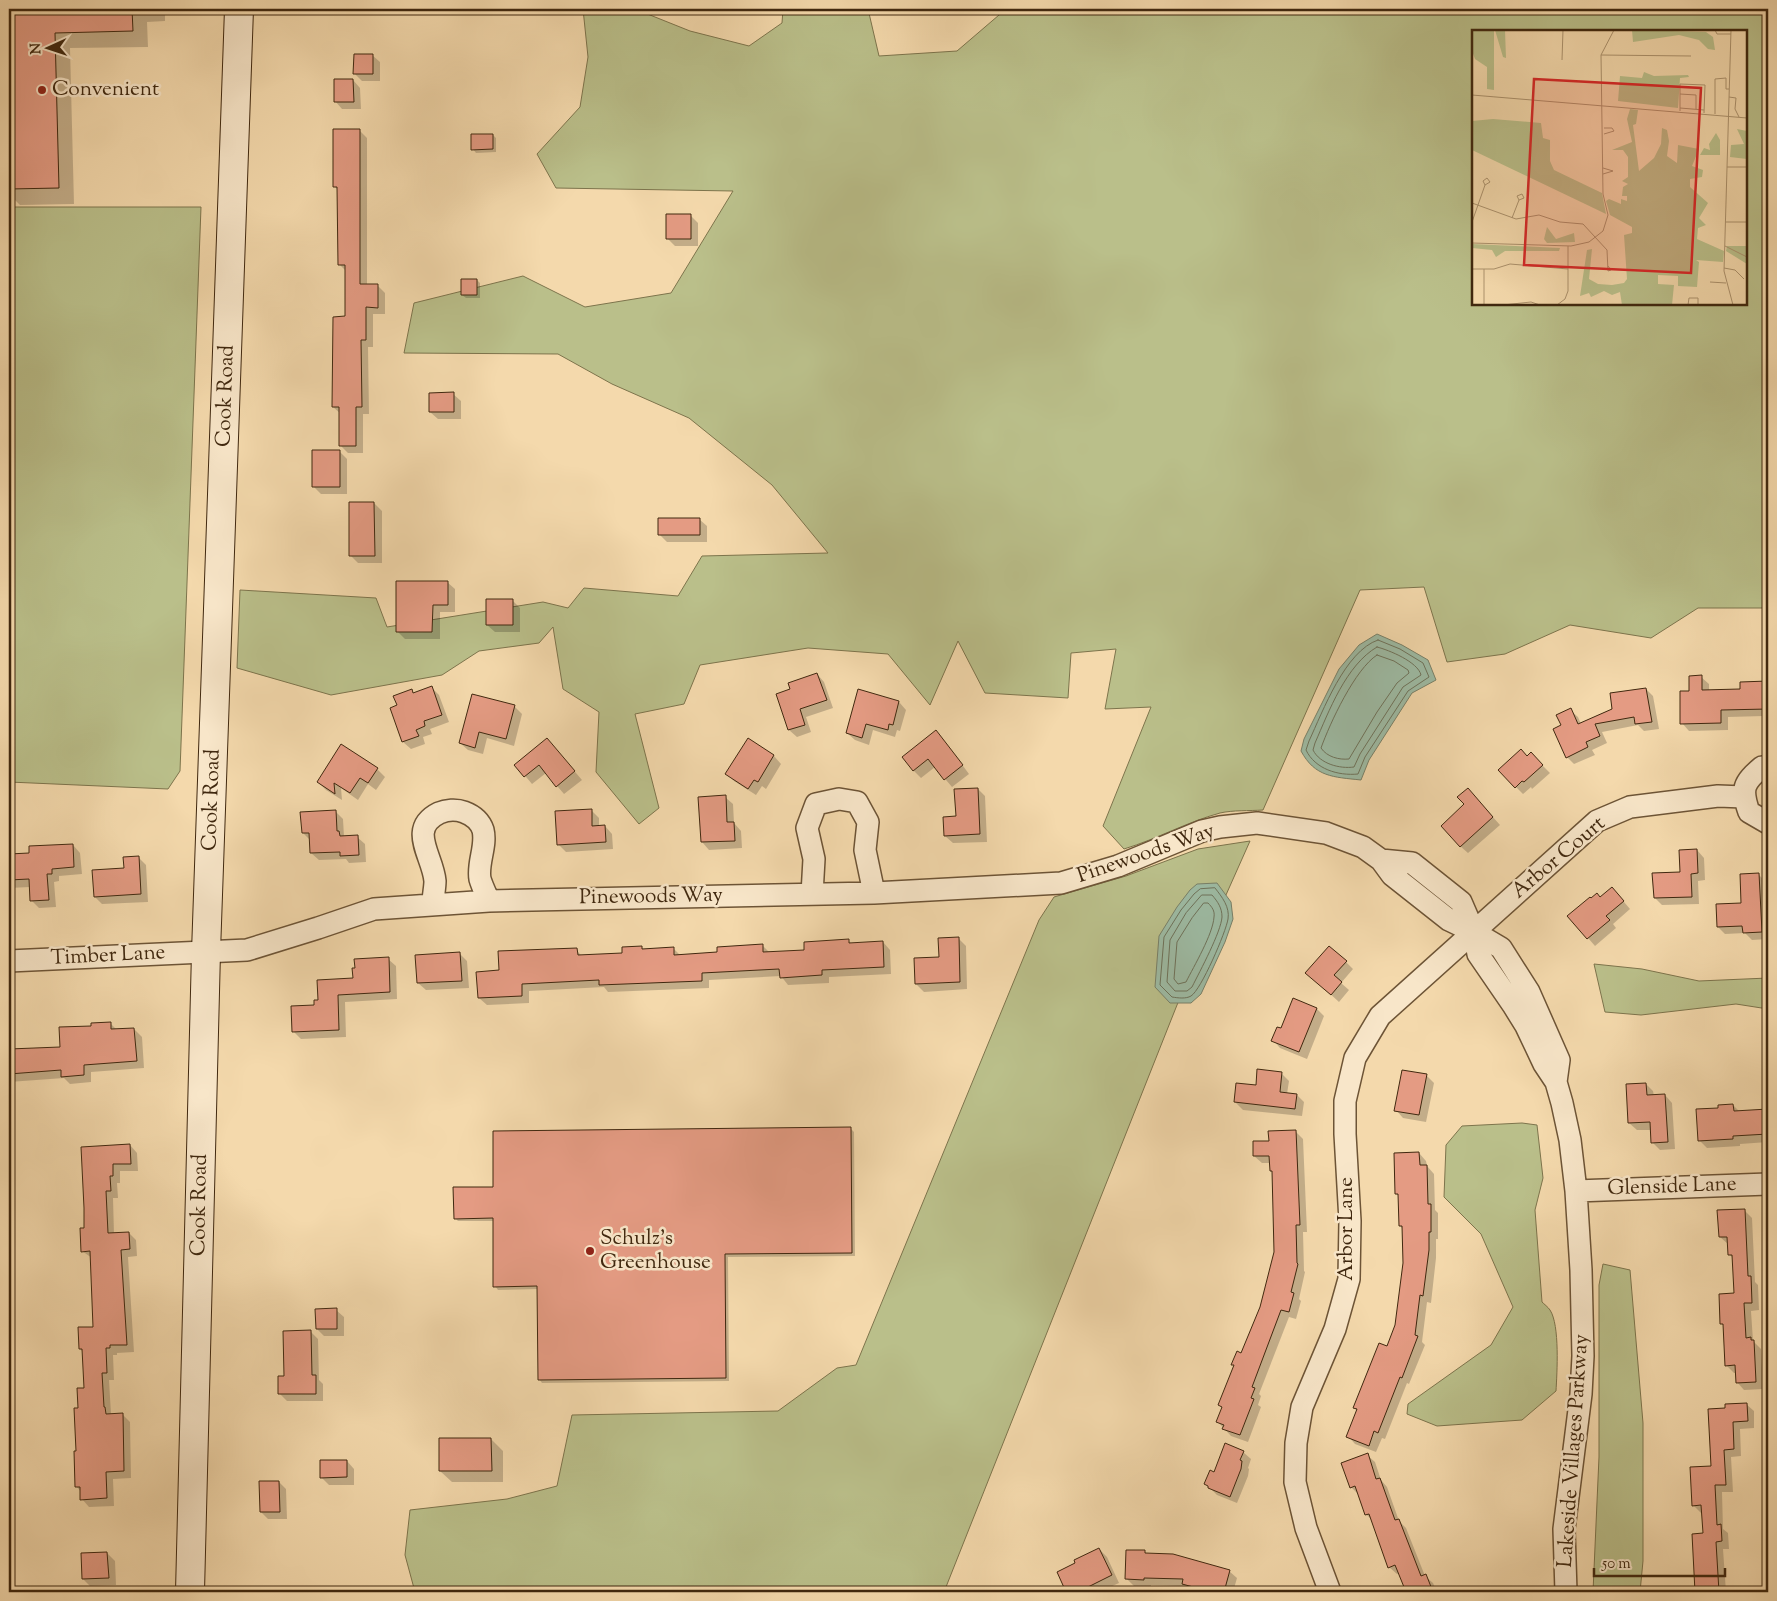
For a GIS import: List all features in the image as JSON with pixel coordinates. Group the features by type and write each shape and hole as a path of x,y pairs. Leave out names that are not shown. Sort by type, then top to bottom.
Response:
{"street":[{"name":"Cook Road","path":"190,1592 206,952 240,9"},
{"path":"1768,767 1762,767 1749,778 1744,797 1749,812 1768,823"},
{"name":"Arbor Court","path":"1474,932 1598,821 1630,807 1718,796 1744,797"},
{"path":"812,894 814,860 807,828 816,804 839,799 857,802 868,822 865,850 874,893"},
{"path":"433,904 435,881 430,861 423,846 424,829 429,818 444,811 459,810 474,816 483,828 484,844 480,879 489,900"},
{"name":"Pinewoods Way","path":"206,952 247,950 374,909 433,904 489,900 874,893 1061,883 1118,866 1202,831 1257,823 1326,833 1363,847 1381,860 1392,875 1449,920 1474,932"},
{"path":"1474,932 1478,954 1514,1005 1544,1064 1556,1082 1570,1140 1576,1191"},
{"name":"Arbor Lane","path":"1330,1592 1306,1528 1295,1482 1296,1443 1302,1407 1335,1329 1349,1279 1350,1221 1345,1101 1355,1058 1380,1016 1474,932"},
{"name":"Timber Lane","path":"9,961 206,952"},
{"name":"Glenside Lane","path":"1576,1191 1768,1184"},
{"name":"Lakeside Villages Parkway","path":"1566,1592 1564,1529 1581,1394 1583,1356 1581,1270 1576,1191"}],"green space":[{"path":"583,9 635,9 690,31 749,46 782,23 783,9 868,9 879,56 957,51 1006,9 1768,9 1768,608 1698,608 1651,638 1570,625 1505,654 1447,662 1424,587 1360,590 1263,810 1220,813 1124,849 1103,826 1151,707 1105,709 1116,649 1071,653 1068,698 985,693 958,641 930,705 888,654 808,648 700,665 684,704 635,714 659,808 639,824 596,772 599,712 563,689 553,627 539,643 479,651 442,675 331,695 237,668 240,590 376,598 387,627 543,602 568,608 584,588 678,596 702,556 828,553 772,485 689,418 612,384 558,354 404,353 414,303 523,276 585,307 671,293 733,191 556,188 537,154 580,107 588,57"},
{"path":"9,207 201,207 180,771 168,789 9,782"},
{"path":"1250,841 1177,1005 944,1592 415,1592 405,1555 410,1510 507,1499 557,1486 572,1415 778,1411 837,1368 856,1365 1039,920 1054,897 1126,876 1198,849"},
{"path":"1594,964 1642,969 1699,981 1768,978 1768,1009 1736,1004 1641,1015 1605,1012"},
{"path":"1522,1123 1537,1125 1543,1178 1535,1210 1542,1302 1550,1310 1553,1317 1557,1337 1556,1391 1522,1420 1437,1426 1407,1414 1408,1404 1491,1345 1513,1307 1481,1234 1444,1197 1446,1145 1462,1126"},
{"path":"1603,1264 1630,1270 1643,1423 1643,1561 1640,1592 1593,1592 1599,1457 1599,1285"}],"water":[{"path":"1377,634 1402,645 1428,660 1436,680 1412,693 1369,760 1361,780 1326,774 1319,771 1306,760 1301,751 1304,739 1339,669 1359,645"},
{"path":"1217,883 1231,902 1233,919 1225,942 1201,994 1191,1003 1170,1003 1155,987 1159,936 1190,890 1197,884"}],"building":[{"path":"9,9 132,9 133,31 55,33 59,188 9,189"},
{"path":"354,54 373,54 373,74 353,74"},
{"path":"334,79 353,79 354,102 334,102"},
{"path":"333,129 360,129 360,284 378,284 378,308 366,307 366,340 361,340 362,407 356,407 356,446 339,446 339,407 332,407 333,317 345,316 345,265 338,265 337,187 333,187"},
{"path":"471,134 493,134 493,149 471,150"},
{"path":"666,214 691,214 691,239 666,239"},
{"path":"461,279 477,279 477,295 461,295"},
{"path":"454,392 454,412 429,412 429,393"},
{"path":"312,450 340,450 340,487 312,487"},
{"path":"349,502 374,502 375,556 349,556"},
{"path":"658,518 700,518 700,535 658,535"},
{"path":"396,581 448,581 448,605 433,605 432,632 396,632"},
{"path":"486,599 513,599 513,625 486,625"},
{"path":"817,673 827,700 800,709 805,725 788,730 776,694 790,689 788,683"},
{"path":"1702,675 1702,690 1740,689 1740,682 1768,681 1768,709 1721,710 1721,723 1680,724 1680,691 1689,691 1689,676"},
{"path":"432,686 442,715 424,721 425,726 416,730 419,736 402,742 390,708 397,705 393,696 412,689 413,693"},
{"path":"1646,688 1652,722 1635,724 1634,717 1595,724 1600,736 1586,742 1588,747 1566,758 1553,729 1561,725 1556,715 1571,708 1578,724 1612,709 1610,693"},
{"path":"858,689 899,701 893,725 889,724 888,730 866,724 862,738 846,733"},
{"path":"472,694 515,705 506,739 479,732 475,748 459,743"},
{"path":"936,730 963,765 944,780 928,759 913,771 902,757"},
{"path":"547,738 575,771 556,787 539,765 524,777 514,765"},
{"path":"748,738 774,755 758,782 754,780 748,789 725,774"},
{"path":"341,744 378,768 368,783 360,778 350,793 334,783 335,794 317,782"},
{"path":"1521,749 1527,756 1531,752 1543,765 1515,788 1498,770"},
{"path":"978,788 980,834 944,836 943,817 956,816 954,789"},
{"path":"1468,788 1493,817 1460,847 1441,826 1464,804 1457,797"},
{"path":"726,795 727,822 734,822 735,841 701,842 698,797"},
{"path":"592,809 592,826 605,825 606,842 557,845 555,811"},
{"path":"336,810 337,831 339,831 340,836 358,835 359,855 340,856 340,852 310,853 309,833 302,833 300,812"},
{"path":"73,844 74,867 52,869 52,874 47,874 49,900 30,901 29,879 9,880 9,854 29,853 29,846"},
{"path":"1697,849 1698,873 1691,874 1692,897 1654,898 1652,873 1680,872 1679,850"},
{"path":"139,856 141,894 94,897 92,870 124,868 123,857"},
{"path":"1759,873 1762,932 1743,933 1742,926 1717,927 1716,904 1741,903 1740,874"},
{"path":"1612,887 1624,901 1606,916 1610,920 1587,939 1567,916 1590,897 1597,893 1600,897"},
{"path":"959,937 960,982 915,984 914,958 939,957 938,938"},
{"path":"849,939 849,943 883,941 884,967 822,970 822,975 780,978 779,969 702,973 702,981 599,985 599,980 522,984 522,996 478,998 476,972 499,970 498,951 577,948 578,955 622,953 622,947 642,946 642,949 674,947 674,955 717,952 717,947 763,944 763,952 804,950 804,942"},
{"path":"1329,946 1347,961 1334,975 1342,982 1331,995 1305,973"},
{"path":"460,952 462,981 417,983 415,955"},
{"path":"389,957 390,992 338,995 339,1030 292,1032 291,1006 314,1005 314,1000 318,1000 317,980 353,978 352,968 355,968 354,959"},
{"path":"1293,998 1317,1008 1299,1052 1271,1041 1277,1027 1281,1028"},
{"path":"111,1022 111,1029 134,1028 137,1061 84,1065 84,1075 61,1077 61,1070 9,1074 9,1049 60,1047 59,1027 91,1026 91,1023"},
{"path":"1257,1069 1282,1072 1280,1092 1297,1094 1295,1109 1234,1102 1236,1083 1256,1085"},
{"path":"1402,1070 1427,1074 1419,1115 1394,1111"},
{"path":"1646,1083 1647,1095 1665,1094 1668,1142 1651,1143 1650,1122 1628,1123 1626,1084"},
{"path":"1733,1104 1734,1111 1768,1109 1768,1134 1698,1141 1696,1109 1718,1108 1718,1105"},
{"path":"851,1127 852,1253 725,1254 726,1378 538,1380 537,1286 493,1287 493,1218 454,1219 453,1187 493,1187 493,1131"},
{"path":"1296,1130 1300,1225 1296,1225 1298,1264 1291,1292 1294,1293 1289,1312 1281,1310 1252,1387 1255,1388 1251,1398 1254,1399 1240,1435 1222,1429 1224,1425 1216,1422 1222,1407 1218,1405 1234,1365 1231,1365 1237,1351 1241,1353 1260,1307 1274,1252 1272,1171 1270,1171 1269,1156 1253,1156 1253,1141 1269,1141 1268,1131"},
{"path":"130,1144 131,1164 113,1164 113,1176 110,1176 111,1191 106,1191 108,1233 129,1232 130,1249 121,1250 127,1345 110,1345 110,1348 106,1348 107,1373 102,1373 106,1414 123,1413 124,1471 106,1472 107,1498 80,1500 80,1487 75,1487 74,1451 76,1451 74,1408 78,1408 77,1388 84,1388 82,1349 79,1349 78,1327 93,1327 90,1251 81,1252 80,1228 84,1228 84,1208 81,1147"},
{"path":"1419,1152 1420,1165 1427,1165 1428,1204 1431,1204 1431,1232 1429,1232 1429,1250 1423,1296 1420,1295 1415,1335 1418,1336 1378,1433 1374,1431 1369,1446 1346,1437 1357,1409 1353,1408 1379,1343 1387,1346 1395,1325 1403,1263 1402,1226 1399,1226 1398,1194 1395,1194 1394,1153"},
{"path":"1745,1209 1748,1276 1751,1276 1752,1303 1744,1303 1746,1338 1751,1337 1751,1340 1754,1340 1756,1382 1736,1383 1735,1365 1725,1366 1719,1294 1734,1293 1732,1255 1728,1255 1727,1237 1719,1237 1717,1210"},
{"path":"337,1308 337,1329 316,1329 315,1309"},
{"path":"311,1330 312,1375 316,1375 316,1394 278,1394 278,1376 284,1376 283,1331"},
{"path":"1747,1403 1748,1421 1733,1422 1734,1449 1724,1450 1726,1485 1715,1485 1717,1525 1721,1524 1722,1541 1716,1542 1719,1592 1695,1592 1692,1534 1703,1533 1701,1505 1692,1506 1690,1467 1711,1466 1708,1409 1725,1408 1725,1404"},
{"path":"439,1438 491,1438 492,1471 439,1471"},
{"path":"1225,1443 1244,1451 1240,1460 1242,1461 1241,1469 1230,1497 1208,1488 1204,1484 1210,1470 1214,1472"},
{"path":"1368,1453 1376,1479 1380,1478 1395,1520 1399,1519 1421,1576 1426,1574 1433,1592 1406,1592 1395,1565 1388,1568 1369,1514 1365,1515 1355,1486 1350,1488 1341,1463"},
{"path":"320,1460 347,1460 347,1477 320,1478"},
{"path":"259,1481 279,1481 280,1512 260,1512"},
{"path":"1099,1548 1112,1575 1088,1587 1090,1592 1066,1592 1057,1572 1075,1563 1074,1560"},
{"path":"1126,1550 1145,1550 1145,1553 1173,1554 1230,1570 1224,1592 1212,1592 1182,1584 1183,1579 1125,1579"},
{"path":"107,1552 109,1578 82,1579 81,1553"}],"place":[{"name":"Convenient","path":"42,90"},
{"name":"Schulz's Greenhouse","path":"590,1251"}]}
